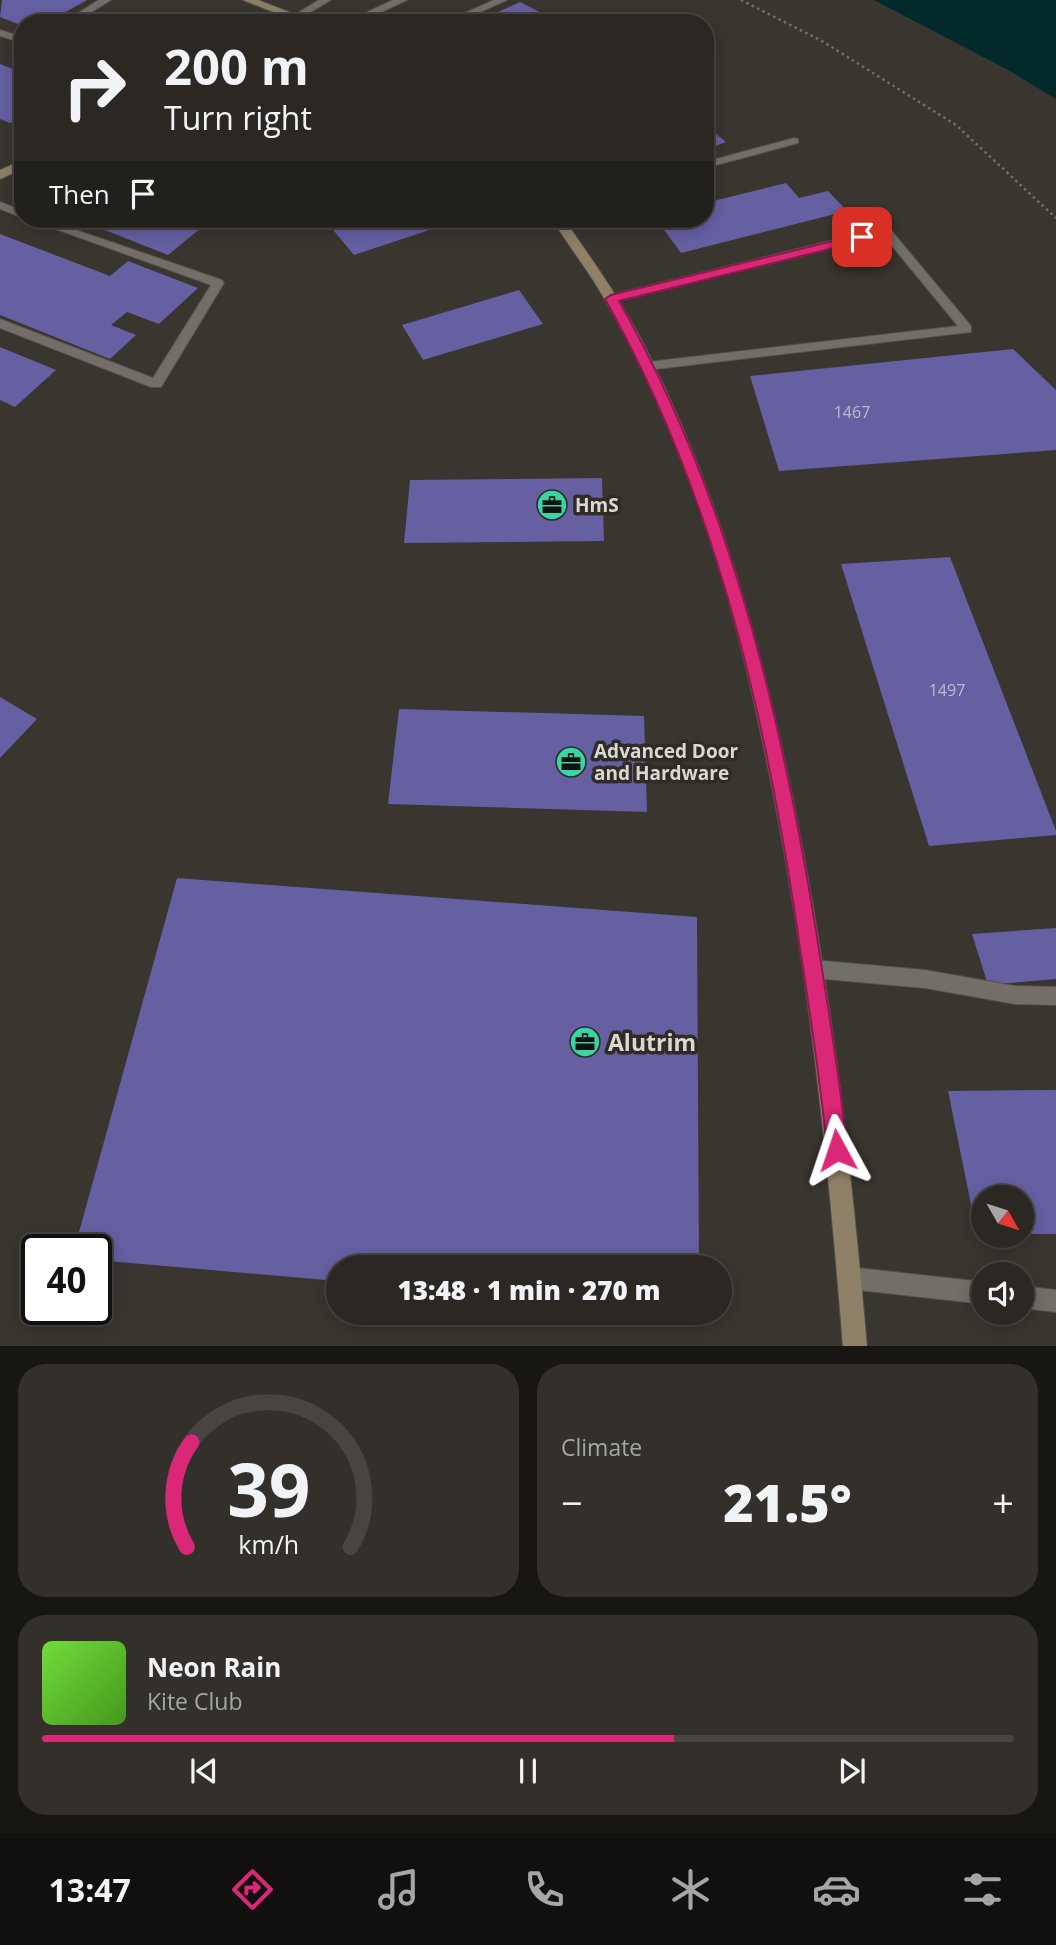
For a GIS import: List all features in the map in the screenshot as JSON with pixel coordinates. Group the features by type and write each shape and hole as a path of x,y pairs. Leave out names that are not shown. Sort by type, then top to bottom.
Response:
{"street":[{"path":"248,0 288,14"},
{"path":"370,14 402,0"},
{"path":"564,228 611,299 648,366 703,496 741,611 765,709 797,864 832,1098 855,1346"}],"lane":[{"path":"82,14 106,0"},
{"path":"301,14 324,0"},
{"path":"469,14 502,0"},
{"path":"714,163 794,141"},
{"path":"0,323 156,384 218,283 60,228"},
{"path":"611,299 887,231 967,329 648,366"},
{"path":"813,969 925,979 1014,995 1056,996"},
{"path":"849,1279 971,1292"},
{"path":"1034,1298 1056,1301"}],"path":[{"path":"741,0 822,41 956,125 1056,218"}],"water":[{"path":"874,0 1056,0 1056,99 1010,71"}],"building":[{"path":"2,0 87,0 62,14 14,14 14,22 0,17"},
{"path":"520,2 543,14 494,14"},
{"path":"0,64 14,69 14,121 10,123 0,119"},
{"path":"714,132 726,142 714,147"},
{"path":"786,183 799,198 828,191 847,211 681,253 663,228 714,228 714,201"},
{"path":"100,228 201,228 168,255"},
{"path":"332,228 436,228 354,255"},
{"path":"0,234 110,276 128,261 198,288 159,324 127,312 111,325 136,335 110,359 0,315"},
{"path":"519,290 543,324 423,360 402,325"},
{"path":"0,347 56,370 15,407 0,400"},
{"path":"1013,349 1056,390 1056,450 779,471 750,376"},
{"path":"602,478 604,541 404,543 410,480"},
{"path":"950,557 1056,835 929,846 841,564"},
{"path":"0,697 37,719 0,758"},
{"path":"399,709 644,716 647,812 388,804"},
{"path":"177,878 697,917 699,1255 326,1255 326,1280 112,1261 112,1234 78,1234"},
{"path":"1056,928 1056,979 988,985 972,934"},
{"path":"1056,1090 1056,1234 1034,1234 1034,1185 971,1185 971,1204 948,1091"}],"place":[{"name":"HmS","path":"552,505"},
{"name":"Advanced Door and Hardware","path":"571,762"},
{"name":"Alutrim","path":"585,1042"}],"route":[{"path":"837,1150 832,1098 797,864 765,709 741,611 680,436 642,354 611,299 862,237"}]}
